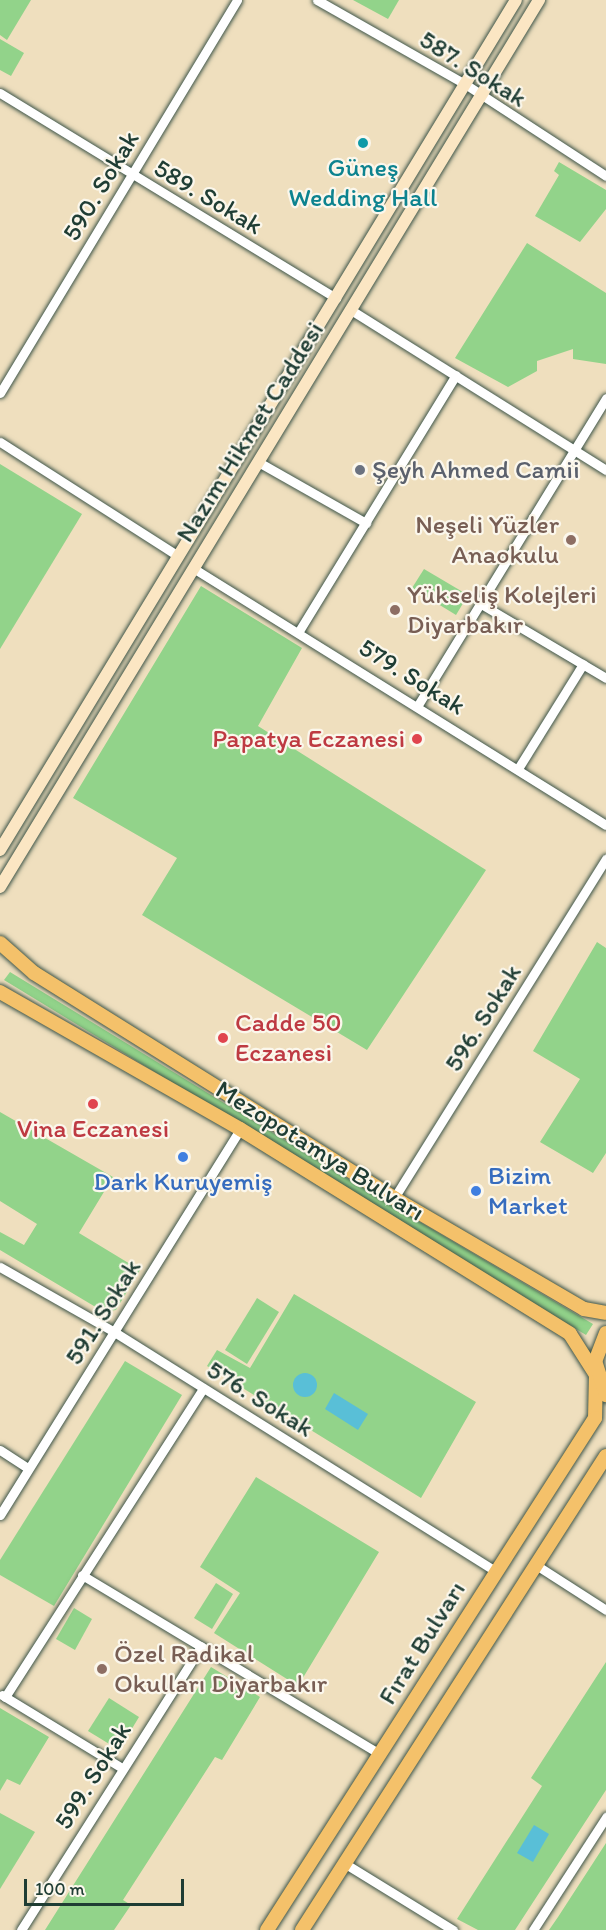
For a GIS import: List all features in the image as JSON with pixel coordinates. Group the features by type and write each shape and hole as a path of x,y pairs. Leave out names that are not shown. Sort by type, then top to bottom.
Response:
{"main road":[{"name":"Nazım Hikmet Caddesi","path":"0,850 516,0"},
{"name":"Nazım Hikmet Caddesi","path":"0,887 193,568 260,463 539,0"},
{"name":"Mezopotamya Bulvarı","path":"0,943 34,973 394,1198 584,1309 606,1313"},
{"name":"Mezopotamya Bulvarı","path":"0,992 240,1129 570,1334 606,1395"},
{"name":"Fırat Bulvarı","path":"267,1930 595,1418 596,1375 606,1333"},
{"name":"Fırat Bulvarı","path":"302,1930 606,1456"}],"street":[{"name":"590. Sokak","path":"0,393 237,0"},
{"name":"587. Sokak","path":"317,0 465,84 480,98 606,176"},
{"name":"589. Sokak","path":"0,93 131,176 336,298"},
{"path":"351,310 606,470"},
{"path":"299,632 456,375"},
{"path":"418,705 606,398"},
{"path":"0,442 178,556"},
{"path":"260,463 366,523"},
{"name":"579. Sokak","path":"193,568 519,767 606,825"},
{"path":"481,604 606,678"},
{"path":"519,767 583,664"},
{"name":"596. Sokak","path":"394,1198 606,859"},
{"name":"591. Sokak","path":"0,1515 116,1333 240,1129"},
{"name":"576. Sokak","path":"0,1267 116,1333 495,1571"},
{"path":"122,1768 2,1695 203,1388"},
{"path":"0,1450 28,1468"},
{"path":"536,1564 606,1610"},
{"path":"82,1575 380,1754"},
{"name":"599. Sokak","path":"21,1930 201,1646"},
{"path":"533,1930 603,1829 606,1817"},
{"path":"344,1863 453,1930"}],"green space":[{"path":"0,0 31,0 7,40 0,35"},
{"path":"353,0 399,0 388,19"},
{"path":"0,39 24,53 11,76 0,70"},
{"path":"559,162 606,190 606,209 580,242 535,216 559,175 554,171"},
{"path":"527,243 606,293 606,364 573,359 573,349 537,361 537,371 508,387 455,358"},
{"path":"0,464 82,514 0,649"},
{"path":"424,569 468,595 456,615 412,588"},
{"path":"201,586 302,648 258,726 486,870 367,1050 142,915 177,858 73,798"},
{"path":"597,942 606,948 606,1153 593,1173 540,1142 580,1079 533,1051"},
{"path":"10,972 391,1205 593,1324 586,1335 4,980"},
{"path":"0,1112 113,1177 79,1233 140,1270 116,1310 104,1312 0,1250 0,1232 24,1245 37,1224 0,1201"},
{"path":"294,1294 476,1402 421,1498 207,1366 217,1350 250,1368"},
{"path":"257,1298 279,1312 247,1364 225,1350"},
{"path":"125,1361 182,1395 54,1606 0,1575 0,1560"},
{"path":"256,1477 379,1552 298,1686 214,1633 240,1593 200,1567"},
{"path":"216,1583 233,1594 212,1629 194,1618"},
{"path":"74,1608 92,1619 75,1650 56,1639"},
{"path":"606,1662 606,1790 515,1930 478,1930 457,1919 542,1786 531,1778"},
{"path":"211,1667 260,1697 222,1760 215,1757 123,1900 131,1905 114,1930 45,1930"},
{"path":"109,1698 139,1717 119,1750 88,1731"},
{"path":"0,1708 49,1737 20,1785 7,1779 0,1791"},
{"path":"0,1813 35,1832 0,1889"},
{"path":"606,1843 606,1930 549,1930 558,1917"}],"water":[{"path":"305,1373 310,1374 316,1380 316,1390 310,1396 305,1397 300,1396 294,1390 293,1385 294,1380 300,1374"},
{"path":"334,1393 368,1414 358,1430 325,1409"},
{"path":"534,1825 549,1834 533,1862 517,1853"}],"place":[{"name":"Güneş Wedding Hall","path":"363,143"},
{"name":"Şeyh Ahmed Camii","path":"360,470"},
{"name":"Neşeli Yüzler Anaokulu","path":"571,540"},
{"name":"Yükseliş Kolejleri Diyarbakır","path":"395,610"},
{"name":"Papatya Eczanesi","path":"417,739"},
{"name":"Cadde 50 Eczanesi","path":"223,1038"},
{"name":"Vina Eczanesi","path":"93,1104"},
{"name":"Dark Kuruyemiş","path":"183,1157"},
{"name":"Bizim Market","path":"476,1191"},
{"name":"Özel Radikal Okulları Diyarbakır","path":"102,1669"}]}
